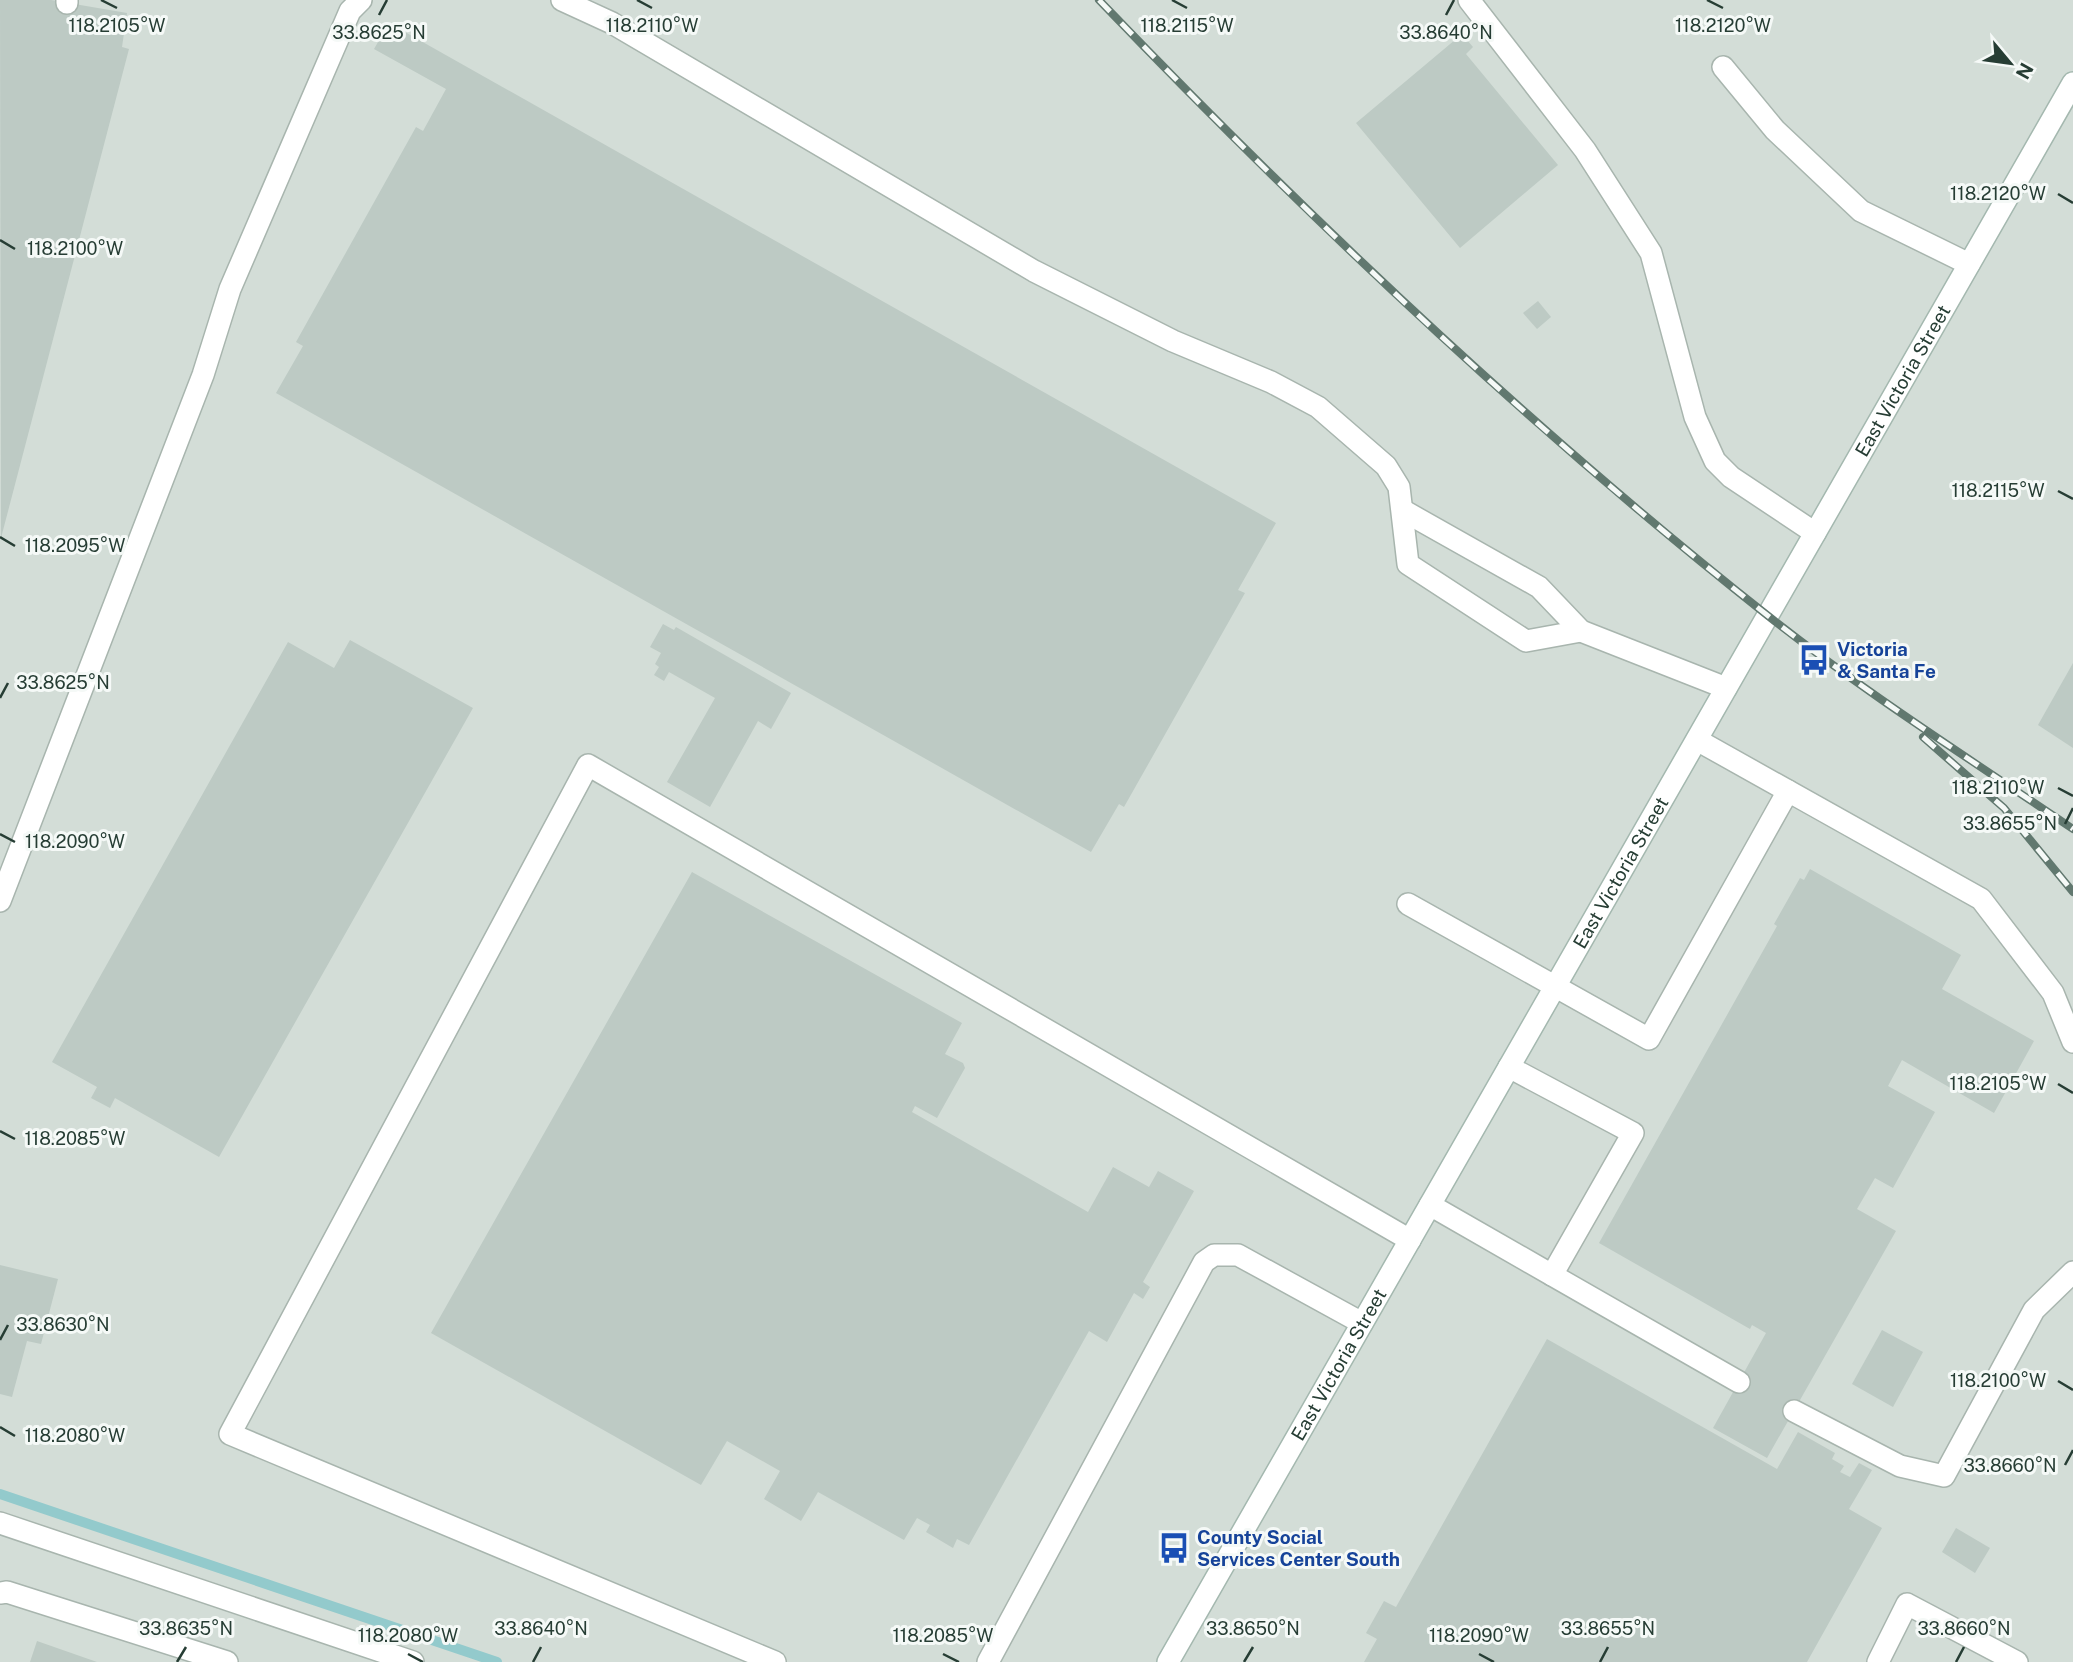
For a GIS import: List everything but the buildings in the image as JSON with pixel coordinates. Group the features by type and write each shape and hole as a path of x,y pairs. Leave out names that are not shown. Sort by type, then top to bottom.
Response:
{"street":[{"path":"0,901 203,375 230,289 350,11 361,0"},
{"path":"562,0 612,23 1034,271 1173,341 1271,382 1318,407 1386,466 1399,487 1404,511 1408,564 1526,641 1581,631"},
{"path":"607,0 612,23"},
{"path":"1469,0 1585,150 1651,253 1695,418 1715,461 1731,477 1815,533"},
{"path":"1493,0 1490,15 1494,34"},
{"path":"1723,67 1775,130 1861,211 1969,264"},
{"name":"East Victoria Street","path":"1168,1662 2073,83"},
{"path":"1404,511 1539,587 1581,631 1726,688"},
{"path":"1697,740 1982,899 2053,993 2073,1042"},
{"path":"775,1662 230,1434 588,765 1410,1240"},
{"path":"1408,904 1648,1039 1788,791"},
{"path":"1509,1068 1633,1133 1552,1275"},
{"path":"1430,1205 1739,1382"},
{"path":"988,1662 1204,1262 1214,1255 1238,1255 1362,1323"},
{"path":"1794,1411 1900,1466 1944,1476 2034,1310 2073,1272"},
{"path":"0,1523 413,1662"},
{"path":"0,1593 7,1592 227,1662"},
{"path":"1878,1662 1907,1604 2017,1662"}],"shaded area":[{"path":"0,0 2073,0 2073,1662 0,1662"}],"waterway":[{"path":"0,1494 497,1662"}],"railway":[{"path":"1099,0 1178,82 1340,241 1422,319 1591,470 1767,615 1841,671 2073,829"},
{"path":"1923,737 2004,808 2073,892"}],"place":[{"name":"Victoria & Santa Fe","path":"1814,660"},
{"name":"County Social Services Center South","path":"1174,1548"}]}
